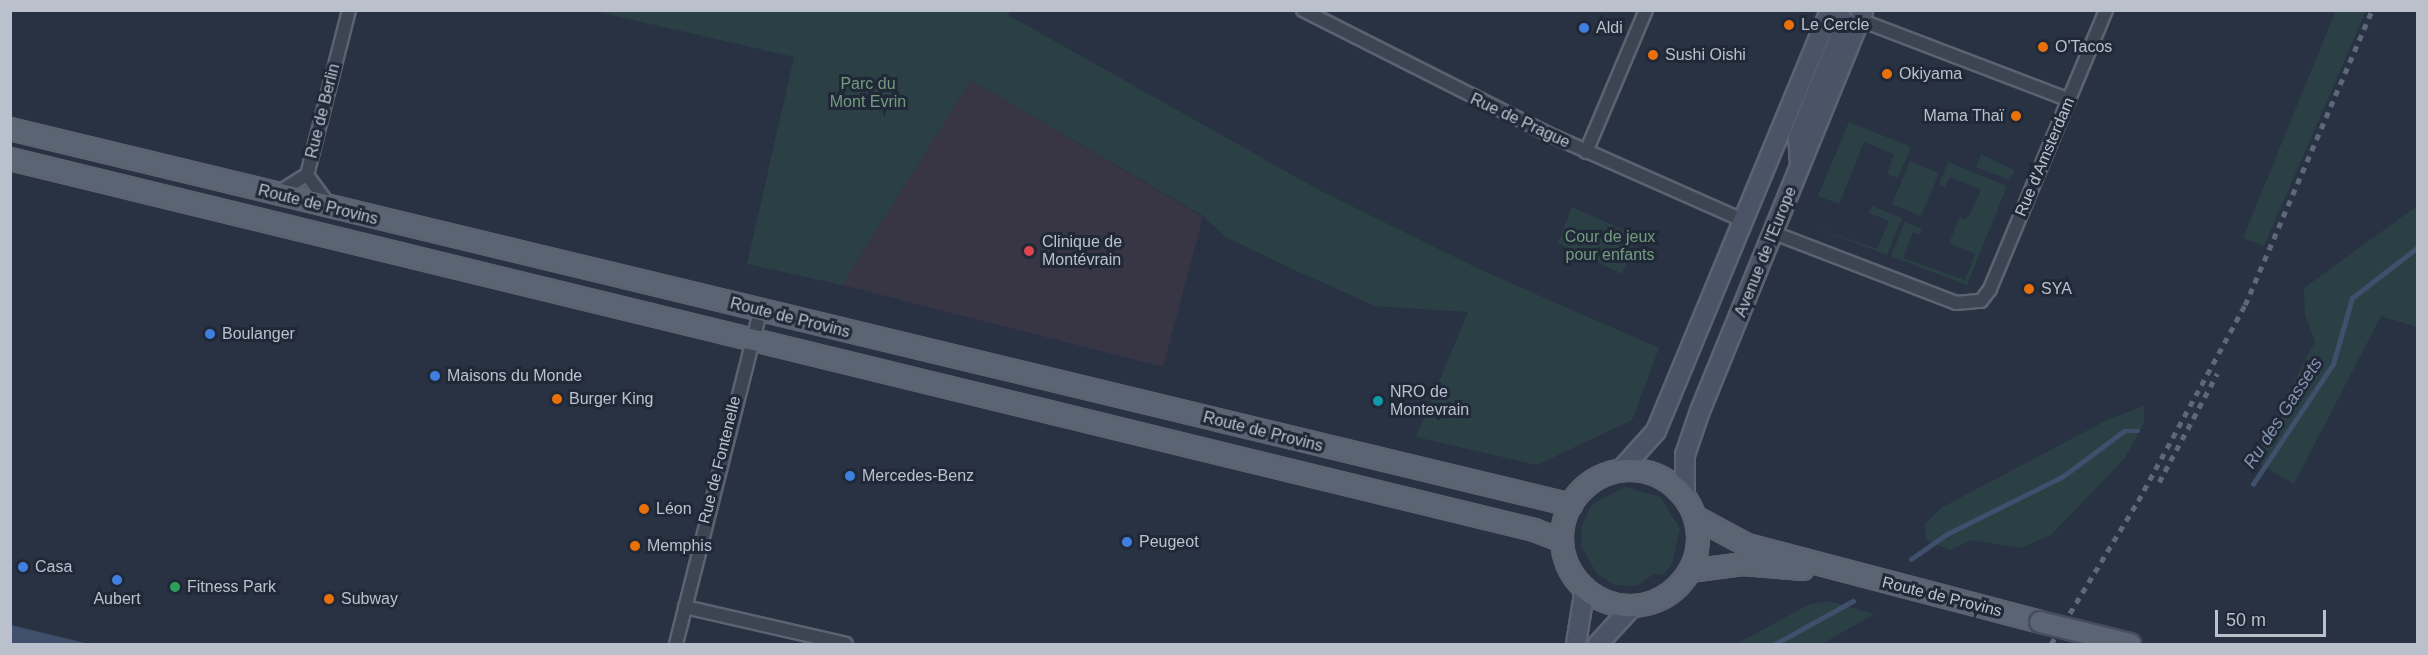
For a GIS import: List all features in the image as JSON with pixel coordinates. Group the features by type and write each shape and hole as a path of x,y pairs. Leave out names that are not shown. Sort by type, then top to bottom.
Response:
{"main road":[{"name":"Avenue de l'Europe","path":"1621,470 1656,431 1830,10"},
{"name":"Avenue de l'Europe","path":"1685,496 1685,455 1782,237 1800,168 1849,13"},
{"path":"1800,168 1798,138 1849,13"},
{"name":"Route de Provins","path":"10,129 336,210 1571,505"},
{"name":"Route de Provins","path":"10,159 1534,530 1562,541"},
{"path":"1621,470 1656,475 1685,496 1695,518 1696,554 1690,571 1665,596 1633,606 1615,604 1585,588 1573,575 1562,541 1571,505 1601,476 1621,470"},
{"name":"Route de Provins","path":"1695,518 1747,545 1845,573 2130,644"},
{"name":"Route de Provins","path":"1690,571 1743,564 1845,573"},
{"path":"1576,645 1585,588"},
{"path":"1598,645 1633,606"}],"street":[{"name":"Rue de Berlin","path":"275,195 307,175 349,10"},
{"name":"Rue de Prague","path":"1303,10 1587,152 1742,220"},
{"path":"1587,152 1646,10"},
{"name":"Rue d'Amsterdam","path":"1782,237 1956,303 1981,301 2033,187 2106,10"},
{"path":"1849,13 2069,100"},
{"path":"307,175 318,196 336,210"},
{"name":"Rue de Fontenelle","path":"676,645 750,339 760,311"},
{"path":"685,607 846,645"}],"shaded area":[{"name":"Clinique de Montévrain","path":"971,80 1203,217 1163,367 842,285"}],"green space":[{"path":"2336,10 2366,11 2264,246 2243,238"},
{"name":"Parc du Mont Evrin","path":"594,11 1010,11 1008,15 1319,190 1483,271 1659,348 1632,420 1537,465 1416,437 1468,312 1375,306 1288,267 1226,237 1203,216 971,80 842,285 747,264 794,57"},
{"path":"1849,122 1911,147 1898,178 1887,174 1894,154 1864,142 1839,204 1818,196"},
{"path":"1981,154 2014,170 2010,180 1976,167"},
{"path":"1910,161 1939,173 1921,216 1892,204"},
{"path":"1948,162 2007,186 1967,285 1891,256 1905,222 1922,229 1919,235 1913,232 1903,258 1965,280 1975,254 1949,243 1960,217 1965,220 1981,190 1950,177 1945,187 1939,184"},
{"path":"1872,206 1902,218 1887,255 1808,225 1877,249 1889,221 1869,213"},
{"path":"2417,206 2417,327 2381,316 2294,484 2253,460 2315,342 2305,314 2304,288"},
{"name":"Cour de jeux pour enfants","path":"1572,207 1637,236 1622,274 1558,243"},
{"path":"2144,406 2144,423 2124,459 2051,535 2020,548 1972,540 1950,550 1926,540 1925,524 1941,508 2109,419"},
{"path":"1625,487 1660,497 1680,528 1672,564 1663,575 1655,573 1637,586 1615,585 1597,574 1581,546 1582,525 1592,504"},
{"path":"1828,601 1874,614 1822,644 1736,644 1808,605"}],"water":[{"path":"11,625 89,644 11,644"}],"waterway":[{"name":"Ru des Gassets","path":"2253,484 2333,364 2352,298 2418,247"},
{"name":"Ru des Gassets","path":"1911,559 1947,534 2062,477 2124,431 2138,431"},
{"name":"Ru des Gassets","path":"1775,644 1853,601"}],"railway":[{"path":"2051,644 2138,501 2245,305 2372,10"},
{"path":"2159,482 2217,374"}],"place":[{"name":"Le Cercle","path":"1789,25"},
{"name":"Aldi","path":"1584,28"},
{"name":"O'Tacos","path":"2043,47"},
{"name":"Sushi Oishi","path":"1653,55"},
{"name":"Okiyama","path":"1887,74"},
{"name":"Mama Thaï","path":"2016,116"},
{"name":"Clinique de Montévrain","path":"1029,251"},
{"name":"SYA","path":"2029,289"},
{"name":"Boulanger","path":"210,334"},
{"name":"Maisons du Monde","path":"435,376"},
{"name":"Burger King","path":"557,399"},
{"name":"NRO de Montevrain","path":"1378,401"},
{"name":"Mercedes-Benz","path":"850,476"},
{"name":"Léon","path":"644,509"},
{"name":"Peugeot","path":"1127,542"},
{"name":"Memphis","path":"635,546"},
{"name":"Casa","path":"23,567"},
{"name":"Aubert","path":"117,580"},
{"name":"Fitness Park","path":"175,587"},
{"name":"Subway","path":"329,599"}]}
